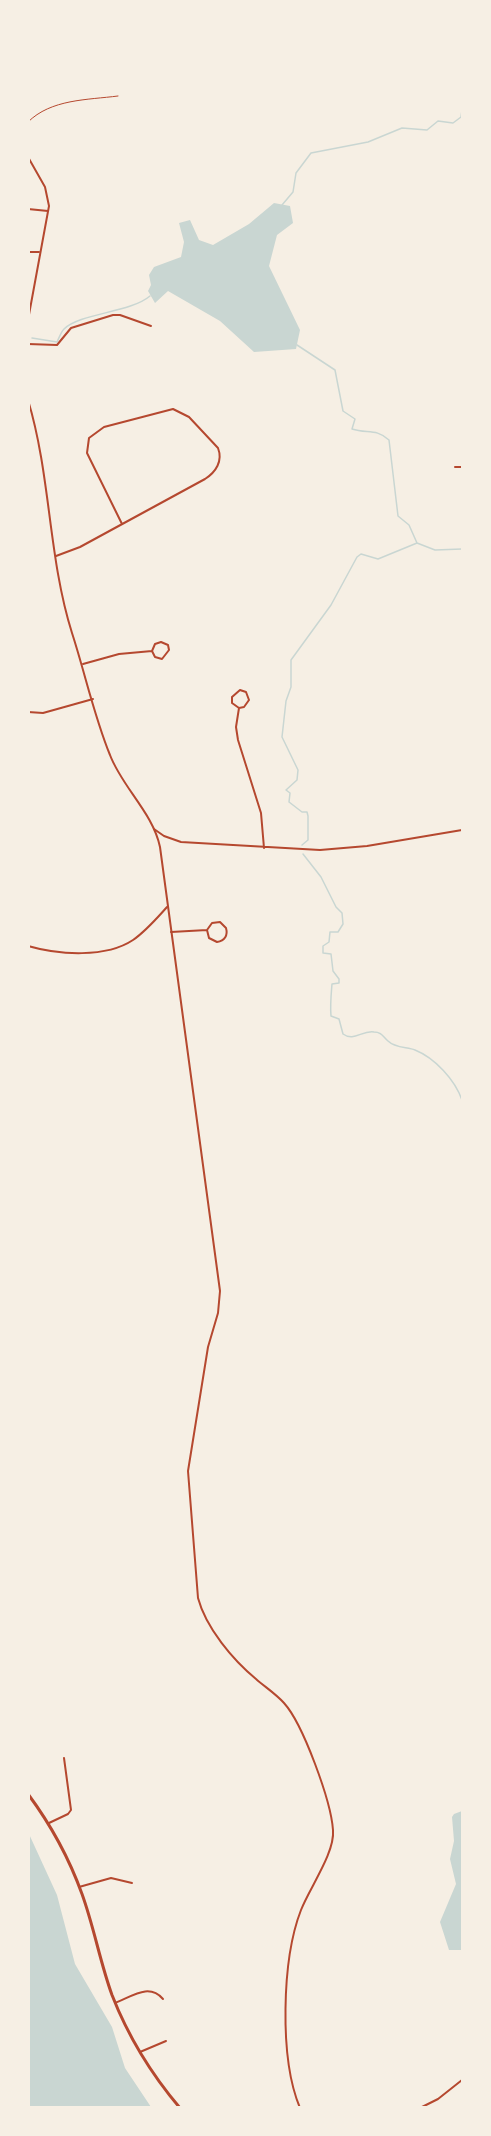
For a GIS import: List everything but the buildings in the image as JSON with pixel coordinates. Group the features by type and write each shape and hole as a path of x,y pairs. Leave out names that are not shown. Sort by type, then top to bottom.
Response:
{"main road":[{"path":"28,1794 49,1823 79,1887 116,2003 140,2052 180,2108"}],"street":[{"path":"28,158 45,187 48,212 28,320"},
{"path":"28,164 33,165"},
{"path":"28,209 48,212"},
{"path":"28,252 39,252"},
{"path":"28,344 57,345 71,328 113,315 123,316 151,326"},
{"path":"28,399 40,441 62,596 110,756 158,841 171,932 220,1291 218,1313 208,1347 189,1466 197,1588 204,1614 220,1638 254,1677 282,1701 300,1730 326,1799 333,1829 332,1843 298,1918 285,1985 291,2068 300,2108"},
{"path":"56,556 73,551 206,479 216,469 219,453 216,445 181,411 169,409 104,427 89,438 87,453 122,524"},
{"path":"455,467 462,467"},
{"path":"162,642 170,650 167,657 160,659 154,656 152,651 155,644 162,642"},
{"path":"83,664 119,654 152,651"},
{"path":"239,708 234,705 231,697 235,692 243,691 248,694 248,702 239,708 236,727 261,813 264,848"},
{"path":"28,712 43,713 93,699"},
{"path":"150,824 164,837 174,840 264,848 344,848 462,830"},
{"path":"28,946 64,952 114,948 138,936 167,907"},
{"path":"220,922 226,928 226,934 223,940 215,942 208,936 207,930 212,923 220,922"},
{"path":"171,932 207,930"},
{"path":"49,1823 68,1814 71,1810 64,1758"},
{"path":"79,1887 111,1878 132,1883"},
{"path":"116,2003 149,1990 156,1991 163,1999"},
{"path":"140,2052 166,2041"},
{"path":"420,2108 438,2099 462,2080"}],"lane":[{"path":"28,122 40,110 57,104 117,96"}],"shaded area":[{"path":"274,203 290,206 293,223 277,235 269,266 300,330 296,349 254,352 220,321 168,291 155,303 148,291 151,285 149,275 154,267 181,257 184,242 179,223 190,220 199,240 213,245 249,224"},
{"path":"462,1811 462,1950 449,1950 440,1922 456,1884 450,1859 454,1841 452,1817"},
{"path":"29,1834 57,1895 75,1964 112,2027 125,2068 151,2107 29,2107"}],"waterway":[{"path":"282,205 293,192 296,173 311,153 368,142 402,128 427,130 438,121 453,123 461,117 462,110"},
{"path":"32,338 57,342 63,330 81,319 130,306 150,296"},
{"path":"297,345 335,370 343,411 355,419 352,429 376,433 389,440 398,516 409,525 417,543 435,550 462,549"},
{"path":"302,845 308,840 308,816 307,812 302,812 289,802 290,793 286,790 297,780 298,770 282,737 286,701 291,687 291,660 331,605 357,557 361,554 378,559 417,543"},
{"path":"303,854 321,877 336,907 342,913 343,924 338,932 330,932 329,942 323,946 323,953 331,954 333,971 339,979 339,983 332,984 331,1016 339,1019 343,1034 347,1036 377,1032 394,1045 415,1050 430,1058 455,1085 462,1100"}]}
